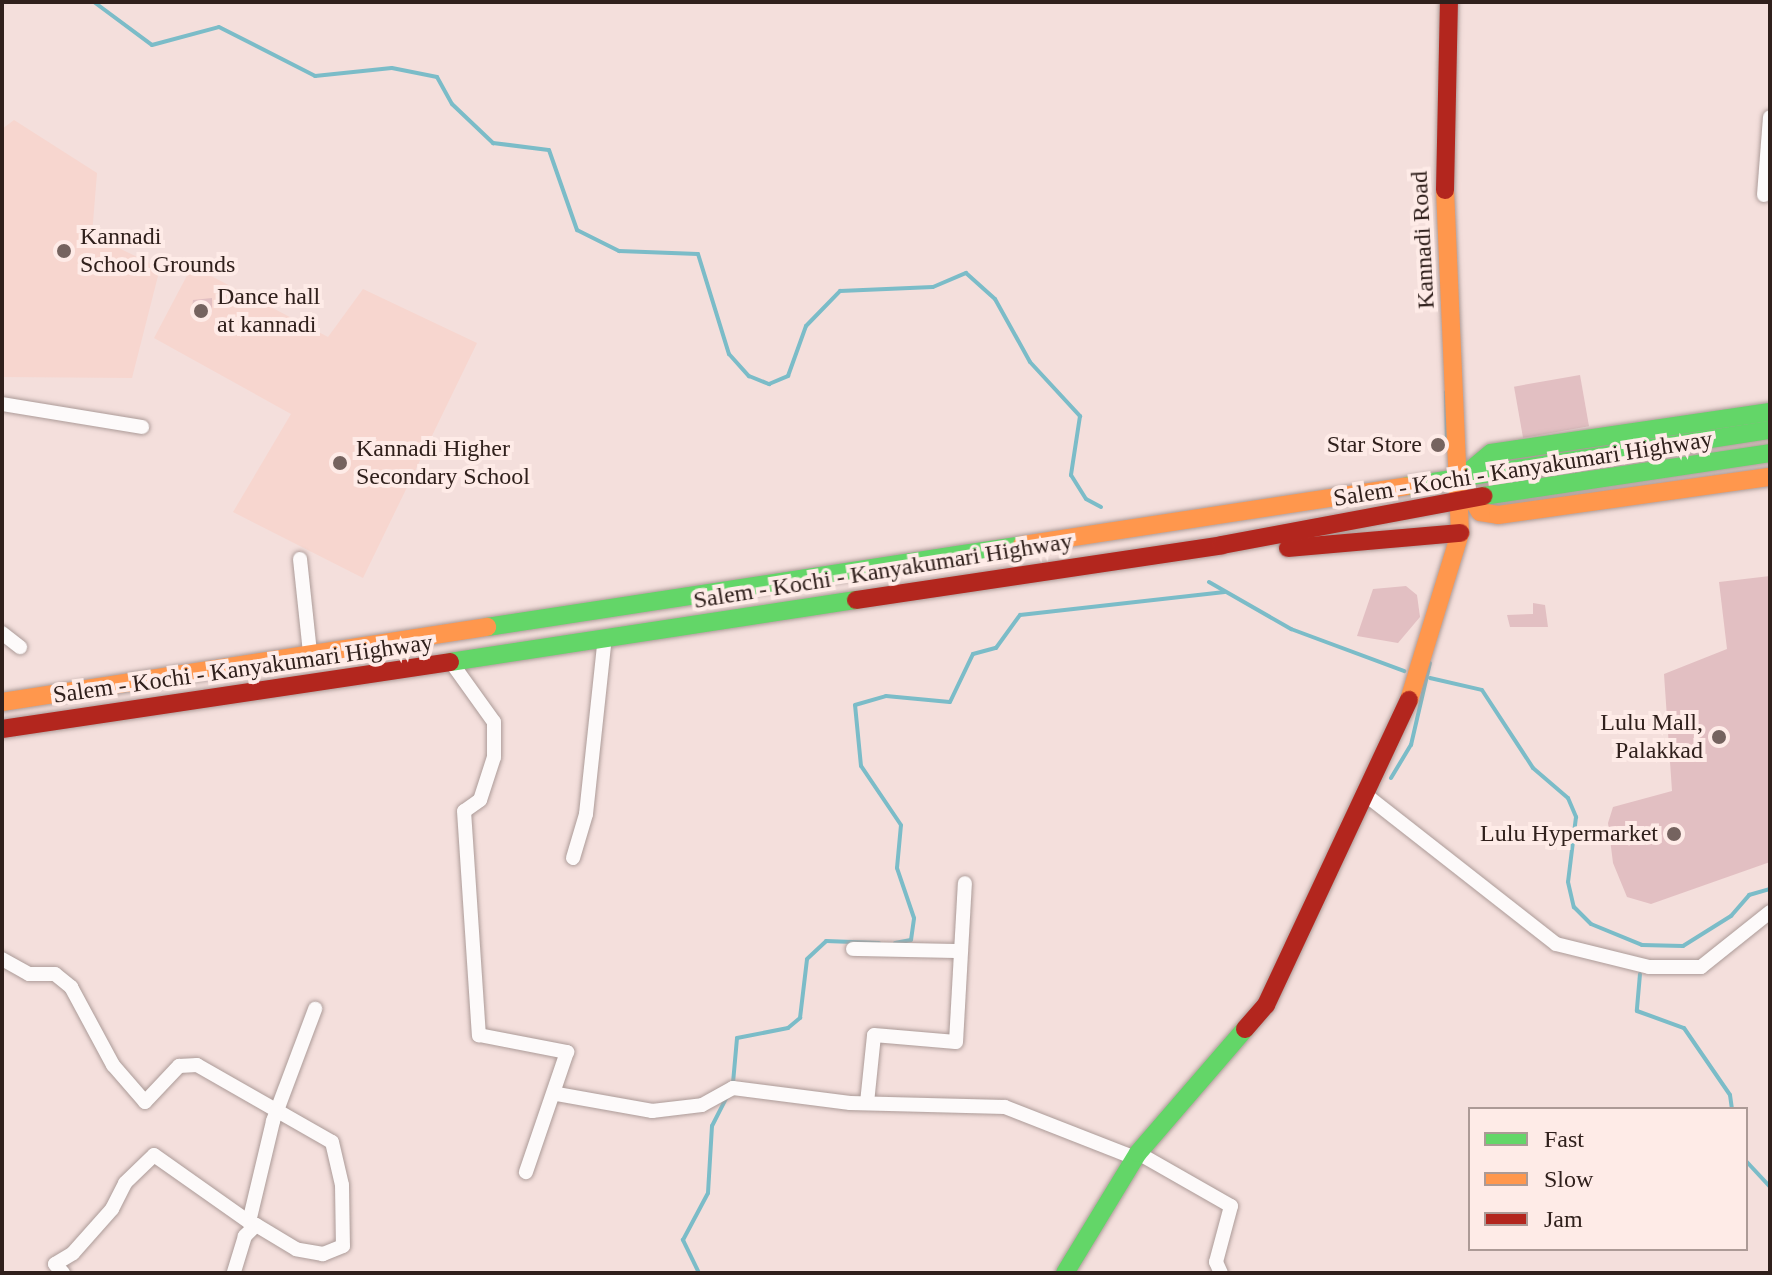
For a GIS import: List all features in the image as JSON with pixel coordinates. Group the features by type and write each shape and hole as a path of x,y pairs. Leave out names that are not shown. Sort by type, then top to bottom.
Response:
{"main road":[{"name":"Kannadi Road","path":"1449,2 1442,136 1460,474 1464,500 1460,533"},
{"path":"1460,474 1491,453 1770,412"},
{"name":"Salem - Kochi - Kanyakumari Highway","path":"2,702 1460,474 1770,430"},
{"name":"Salem - Kochi - Kanyakumari Highway","path":"2,729 1249,540 1464,500 1770,453"},
{"path":"1464,500 1480,512 1498,515 1770,477"},
{"path":"1065,1273 1136,1155 1266,1005 1410,698 1460,533 1272,548 1249,540"}],"street":[{"path":"1764,195 1770,117"},
{"path":"2,404 142,427"},
{"path":"300,559 310,653"},
{"path":"2,633 20,647"},
{"path":"573,858 586,814 605,637"},
{"path":"451,662 494,722 494,757 480,800 464,811 479,1035 567,1052 557,1094 526,1172"},
{"path":"1366,795 1556,944 1649,967 1701,967 1770,912"},
{"path":"867,1103 874,1035 956,1042 965,883"},
{"path":"853,949 961,951"},
{"path":"2,959 29,974 55,974 71,987 113,1065 145,1102 179,1066 197,1065 332,1142 342,1185 343,1246 323,1254 296,1249 250,1228 154,1155 125,1183 112,1209 73,1253 55,1264 63,1273"},
{"path":"234,1273 250,1228 279,1111 315,1009"},
{"path":"557,1094 652,1111 702,1105 733,1088 867,1103 1005,1107 1136,1155 1231,1206 1216,1262 1221,1273"}],"shaded area":[{"name":"Kannadi School Grounds","path":"14,120 97,173 92,235 160,268 132,378 2,377 2,129"},
{"name":"Kannadi Higher Secondary School","path":"192,266 328,337 363,289 477,343 363,578 233,512 291,414 154,338"}],"building":[{"name":"Dance hall at kannadi","path":"212,298 212,313 191,316 193,300"},
{"path":"1580,375 1589,426 1523,438 1514,387"},
{"name":"Lulu Mall, Palakkad","path":"1770,576 1770,862 1651,904 1627,897 1613,863 1608,823 1613,807 1672,791 1664,674 1727,649 1719,582"},
{"path":"1406,586 1417,595 1420,617 1398,643 1357,636 1373,589"},
{"path":"1533,603 1545,605 1548,627 1510,627 1507,615 1533,614"}],"waterway":[{"path":"94,2 152,45 219,27 315,76 392,68 437,77 452,104 493,143 549,150 577,230 619,251 698,254 729,354 749,376 769,384 788,376 806,326 840,291 933,287 966,273 995,299 1030,362 1080,416 1071,475 1086,499 1101,507"},
{"path":"1446,392 1447,446"},
{"path":"1209,582 1291,629 1404,671"},
{"path":"895,943 911,940 914,918 897,868 901,825 861,766 855,705 886,696 950,702 973,654 996,648 1020,615 1225,592"},
{"path":"1391,778 1411,745 1430,663"},
{"path":"1430,678 1482,690 1533,768 1568,798 1576,817 1568,882 1574,907 1591,924 1642,945 1683,946 1731,916 1749,895 1770,889"},
{"path":"733,1083 737,1038 788,1028 800,1018 807,959 826,941 879,943"},
{"path":"1640,974 1637,1011 1684,1028 1730,1095 1732,1107"},
{"path":"699,1273 683,1240 708,1193 712,1126 727,1097"},
{"path":"1748,1163 1770,1187"}],"traffic: fast":[{"path":"1467,473 1491,453 1770,412"},
{"path":"1407,486 1770,430"},
{"path":"1483,496 1770,453"},
{"path":"487,627 1022,545"},
{"path":"450,662 856,600"},
{"path":"1065,1273 1138,1153 1245,1029"}],"traffic: slow":[{"path":"1409,700 1460,533 1445,190"},
{"path":"1472,499 1480,512 1498,515 1770,477"},
{"path":"1022,545 1407,486"},
{"path":"2,702 487,627"}],"traffic: jam":[{"path":"1445,190 1449,2"},
{"path":"856,600 1222,545 1483,496"},
{"path":"1288,548 1460,533"},
{"path":"2,729 450,662"},
{"path":"1245,1029 1266,1005 1409,700"}],"place":[{"name":"Kannadi School Grounds","path":"64,251"},
{"name":"Dance hall at kannadi","path":"201,311"},
{"name":"Star Store","path":"1438,445"},
{"name":"Kannadi Higher Secondary School","path":"340,463"},
{"name":"Lulu Mall, Palakkad","path":"1719,737"},
{"name":"Lulu Hypermarket","path":"1674,834"}]}
